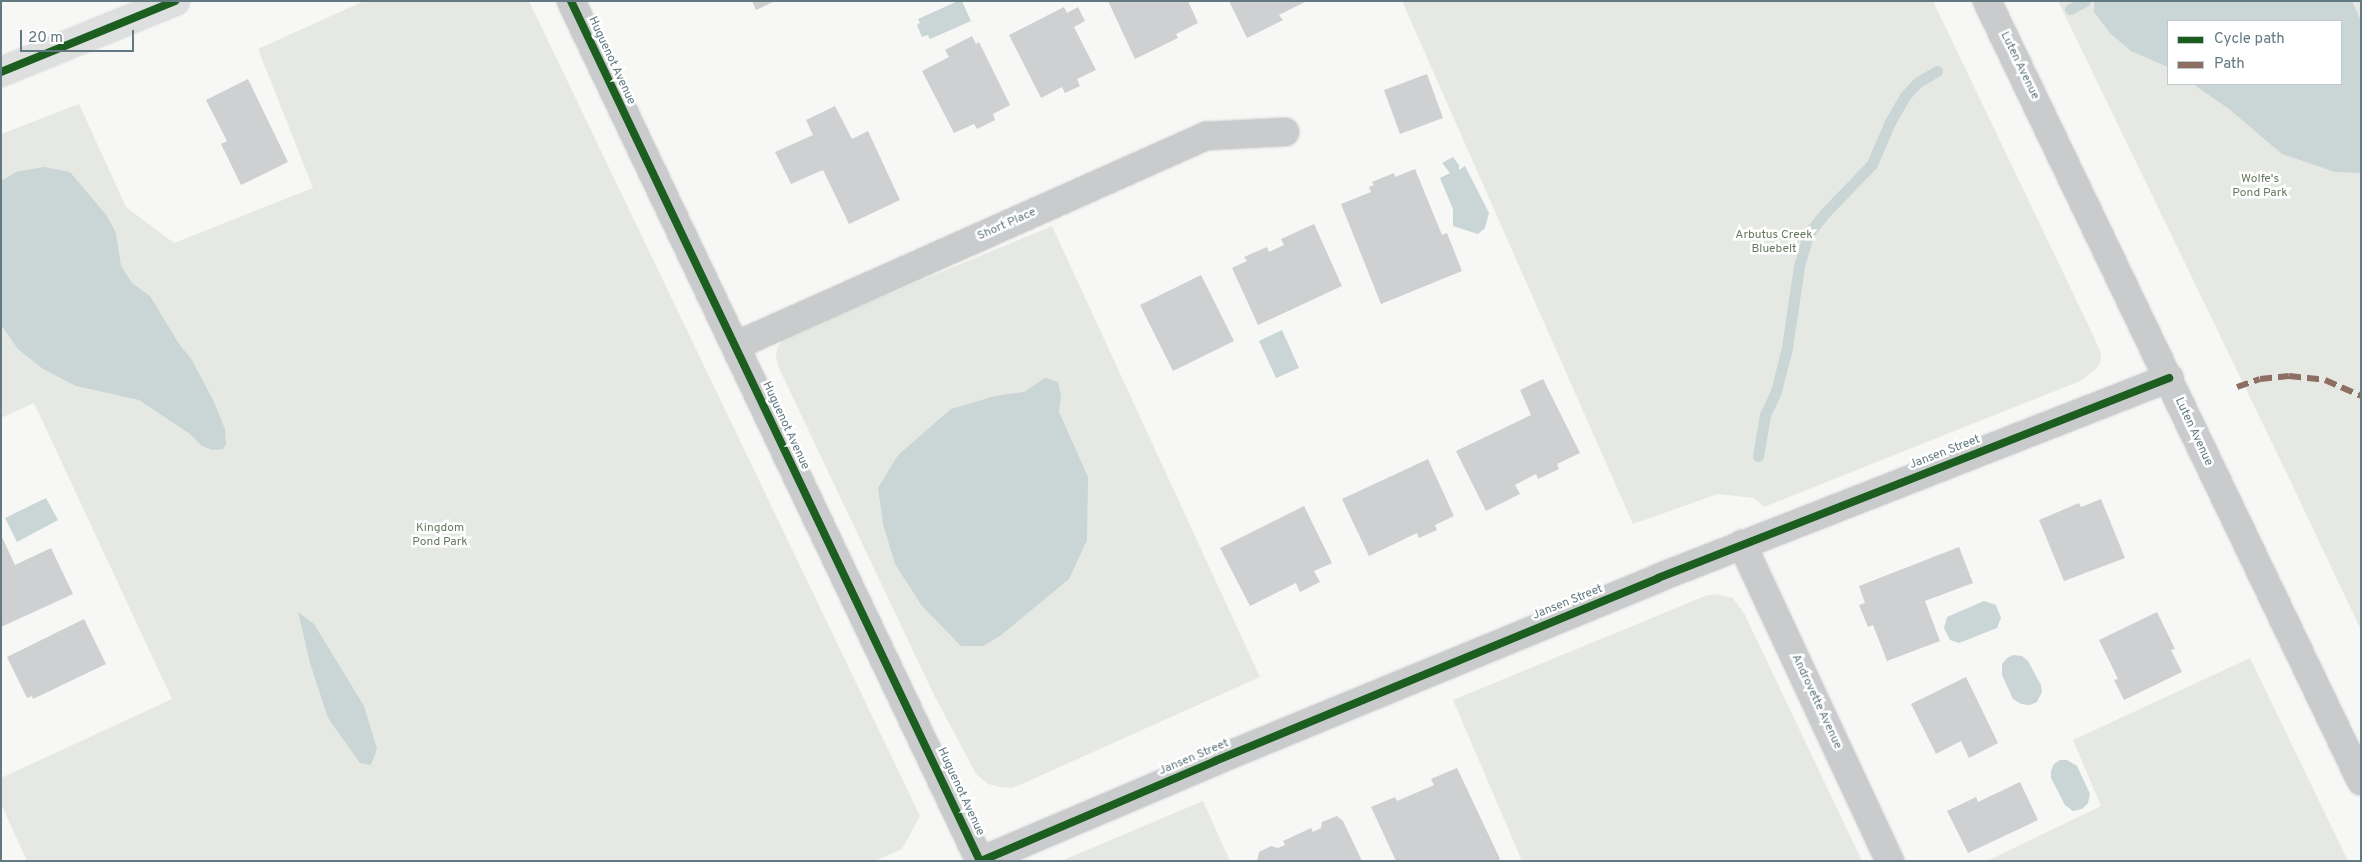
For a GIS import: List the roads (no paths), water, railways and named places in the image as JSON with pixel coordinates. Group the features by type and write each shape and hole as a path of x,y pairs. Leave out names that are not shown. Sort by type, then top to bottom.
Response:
{"main road":[{"path":"1,72 175,1"}],"street":[{"name":"Huguenot Avenue","path":"570,1 980,861"},
{"name":"Luten Avenue","path":"1987,1 2361,781"},
{"name":"Short Place","path":"735,346 1206,136 1285,132"},
{"name":"Jansen Street","path":"980,861 1215,760 1742,544 2169,378"},
{"name":"Androvette Avenue","path":"1742,544 1890,861"}],"waterway":[{"path":"2070,9 2085,1"},
{"path":"1758,456 1765,415 1776,391 1787,348 1799,266 1808,234 1826,212 1872,164 1890,122 1905,96 1918,82 1937,71"}],"park label":[{"name":"Wolfe's Pond Park","path":"2260,187"},
{"name":"Arbutus Creek Bluebelt","path":"1774,243"},
{"name":"Kingdom Pond Park","path":"440,536"}]}
